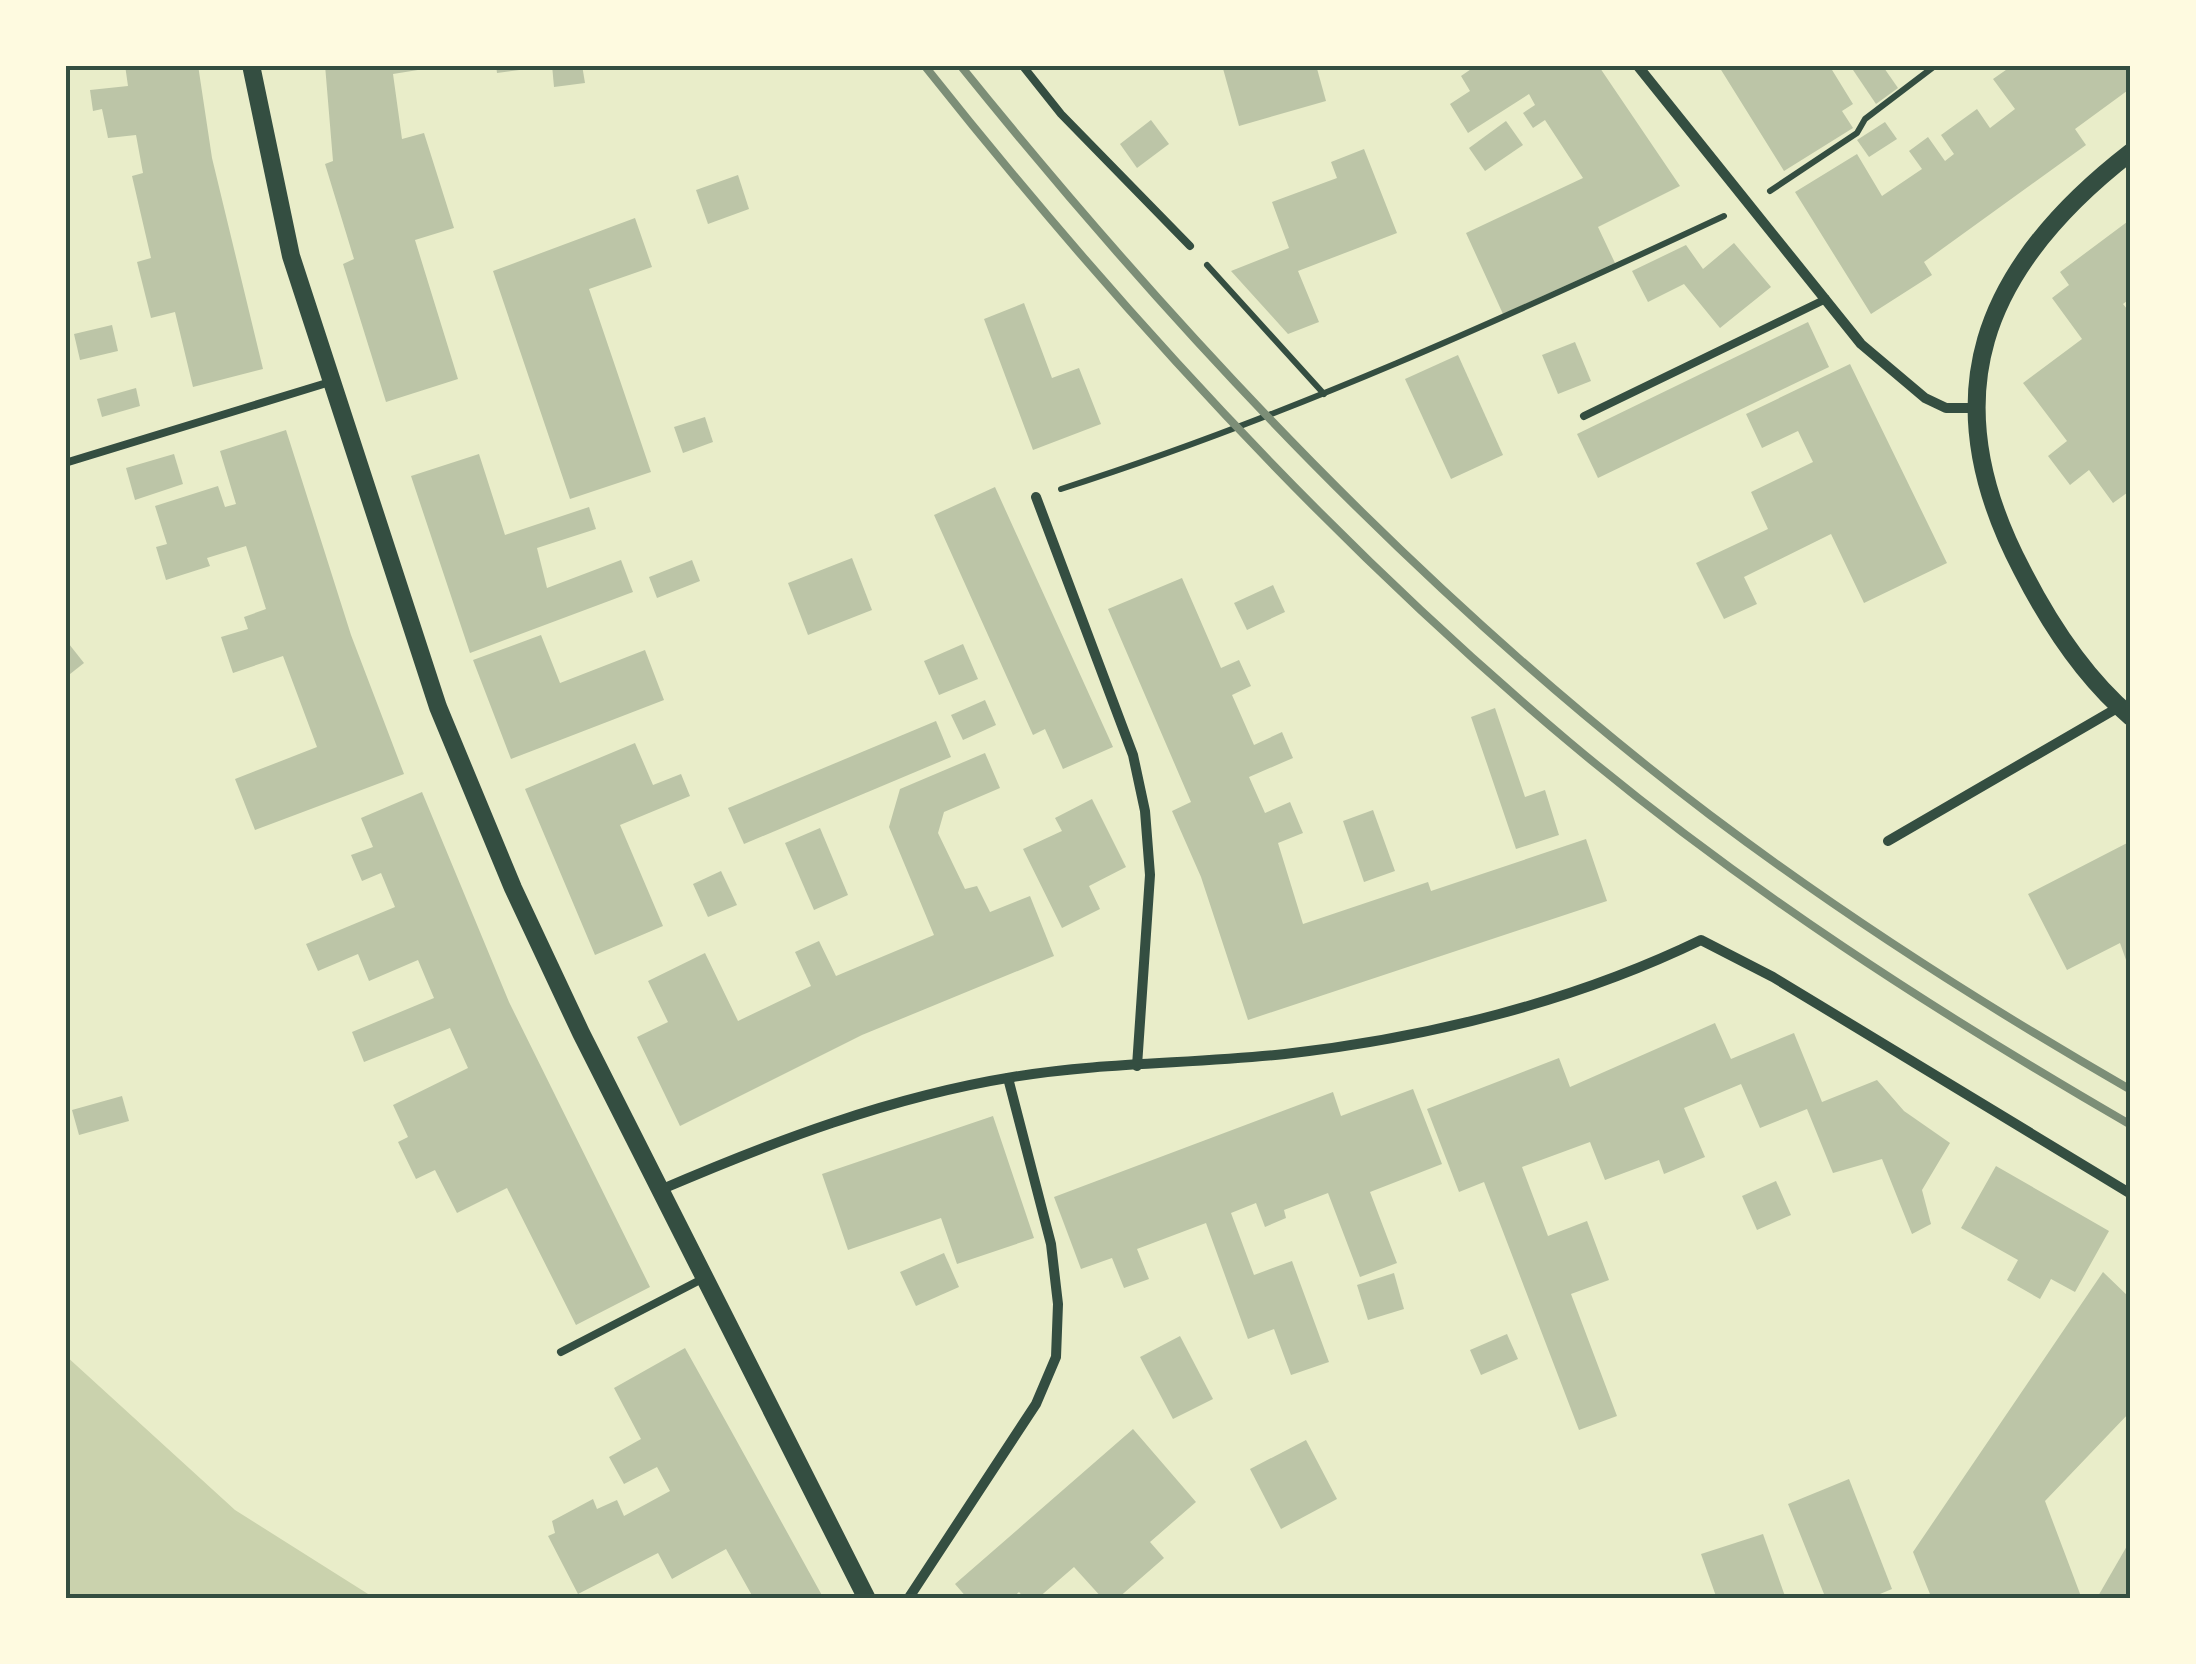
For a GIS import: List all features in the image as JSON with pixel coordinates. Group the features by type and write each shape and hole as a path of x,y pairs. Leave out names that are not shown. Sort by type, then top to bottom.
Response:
{"street":[{"path":"250,65 291,256 438,707 513,888 659,1190 867,1599"},
{"path":"1641,67 1861,344 1925,398 1946,408 1973,408"},
{"path":"1888,841 2125,712 2062,636 2002,532 1980,467 1973,408 1981,346 2007,289 2042,237 2088,186 2131,152"},
{"path":"1036,497 1133,755 1145,811 1150,875 1137,1066"},
{"path":"659,1190 760,1147 871,1110 1008,1078 1288,1054 1518,1008 1655,962 1700,940 1772,977 2131,1194"},
{"path":"908,1599 1036,1404 1056,1357 1058,1304 1051,1244 1008,1078"}],"lane":[{"path":"1022,65 1061,114 1190,246"},
{"path":"1584,416 1826,300"},
{"path":"65,463 330,382"},
{"path":"561,1352 704,1278"}],"path":[{"path":"1036,497 1186,449 1463,337 1748,205 1856,133 1865,119 1936,65"},
{"path":"1190,246 1324,394"}],"green space":[{"path":"65,1355 235,1510 376,1599 65,1599"}],"building":[{"path":"125,65 198,65 212,158 263,369 193,387 175,312 151,318 137,262 151,258 132,176 143,173 136,135 108,138 102,109 93,111 90,90 128,86"},
{"path":"325,65 449,65 393,74 402,139 424,133 454,228 415,240 458,379 386,402 343,264 354,259 325,164 333,161"},
{"path":"496,65 542,65 542,67 497,73"},
{"path":"552,65 582,65 585,83 554,87"},
{"path":"1222,65 1316,65 1326,101 1239,126"},
{"path":"1477,65 1598,65 1680,186 1598,227 1615,263 1503,314 1466,233 1583,178 1545,120 1533,128 1523,113 1535,105 1529,94 1468,133 1450,104 1470,91 1461,76"},
{"path":"1718,65 1829,65 1853,104 1842,111 1853,128 1784,171"},
{"path":"1882,65 1898,88 1876,104 1851,67"},
{"path":"2013,65 2131,65 2131,88 2075,129 2086,145 1924,262 1932,275 1871,314 1795,192 1857,154 1882,196 1922,169 1909,151 1928,137 1945,161 1954,154 1941,135 1977,109 1990,128 2015,109 1993,79"},
{"path":"1151,120 1169,144 1137,168 1120,144"},
{"path":"1506,121 1523,145 1485,171 1469,148"},
{"path":"1885,122 1897,139 1869,157 1857,140"},
{"path":"1364,149 1397,233 1298,271 1319,322 1288,334 1231,271 1289,248 1272,202 1337,178 1331,162"},
{"path":"738,175 749,209 708,224 696,190"},
{"path":"635,218 652,267 589,289 651,472 570,499 493,271"},
{"path":"2131,219 2131,298 2123,304 2131,314 2131,490 2113,503 2089,470 2070,485 2048,456 2067,441 2023,383 2082,339 2052,298 2069,285 2060,272"},
{"path":"1734,243 1771,287 1720,328 1684,284 1648,302 1632,271 1686,245 1703,269"},
{"path":"1024,303 1052,378 1079,368 1101,424 1033,450 984,319"},
{"path":"1808,322 1829,367 1598,478 1577,434"},
{"path":"112,325 118,351 80,360 74,334"},
{"path":"1575,342 1591,381 1558,394 1542,355"},
{"path":"1458,355 1503,455 1451,479 1405,379"},
{"path":"1850,364 1947,563 1864,603 1831,534 1744,577 1757,604 1724,619 1696,563 1768,529 1751,492 1813,462 1798,431 1762,448 1746,414"},
{"path":"136,388 140,406 102,417 97,399"},
{"path":"705,417 713,442 683,453 674,427"},
{"path":"286,430 351,635 404,774 255,830 235,779 317,747 283,656 233,673 221,637 248,629 244,617 266,609 246,546 207,558 210,566 166,580 156,547 167,544 155,506 218,486 225,507 236,504 220,451"},
{"path":"174,454 183,484 135,500 126,468"},
{"path":"479,454 505,535 589,507 596,529 537,548 547,588 621,560 633,592 470,653 411,476"},
{"path":"995,487 1113,747 1063,769 1045,729 1033,735 934,515"},
{"path":"852,558 872,610 808,635 788,583"},
{"path":"692,560 700,581 657,598 649,577"},
{"path":"1182,578 1221,668 1239,660 1251,686 1232,695 1254,745 1282,732 1293,758 1249,777 1265,813 1290,802 1303,833 1278,843 1303,924 1428,882 1431,891 1586,839 1607,901 1248,1020 1201,877 1172,811 1191,802 1108,609"},
{"path":"1273,585 1285,612 1247,630 1234,603"},
{"path":"541,635 560,683 645,650 664,700 511,759 473,660"},
{"path":"65,639 84,663 65,678"},
{"path":"963,644 978,679 939,695 924,661"},
{"path":"985,700 996,725 963,740 951,715"},
{"path":"1495,708 1525,797 1545,790 1559,835 1516,849 1471,717"},
{"path":"936,721 951,757 744,844 728,808"},
{"path":"635,743 653,785 681,774 690,796 620,825 663,926 595,955 525,789"},
{"path":"985,753 1000,788 944,812 938,833 965,889 977,886 990,912 1030,896 1054,956 862,1035 680,1126 637,1037 668,1022 648,981 705,953 738,1021 811,986 795,952 819,941 836,976 934,935 889,827 900,789"},
{"path":"422,792 509,1002 650,1287 576,1325 507,1188 457,1213 435,1170 416,1179 398,1142 408,1137 393,1105 468,1068 450,1028 364,1062 352,1032 434,998 418,960 369,981 358,954 318,971 306,944 395,907 381,873 362,881 351,855 373,847 361,818"},
{"path":"1092,799 1126,867 1089,886 1100,909 1062,928 1023,849 1062,831 1055,818"},
{"path":"1373,810 1395,871 1364,882 1343,821"},
{"path":"820,828 848,895 814,910 785,843"},
{"path":"2131,841 2131,974 2120,943 2067,970 2028,894"},
{"path":"721,871 737,905 708,917 693,884"},
{"path":"1715,1023 1731,1059 1794,1033 1822,1102 1877,1080 1904,1111 1950,1143 1922,1190 1931,1224 1912,1234 1882,1159 1833,1173 1807,1109 1760,1128 1741,1084 1684,1108 1705,1157 1664,1174 1659,1160 1605,1180 1590,1142 1522,1167 1548,1236 1587,1221 1609,1280 1571,1294 1617,1416 1579,1430 1484,1182 1459,1192 1427,1109 1559,1058 1570,1087"},
{"path":"1413,1089 1442,1164 1370,1192 1397,1263 1360,1277 1328,1193 1284,1210 1286,1218 1265,1227 1256,1203 1231,1213 1254,1275 1292,1261 1329,1362 1291,1375 1274,1329 1248,1339 1206,1223 1137,1249 1149,1279 1124,1288 1112,1258 1081,1269 1054,1197 1333,1092 1341,1116"},
{"path":"122,1096 129,1121 79,1135 72,1110"},
{"path":"993,1116 1034,1238 957,1264 941,1218 848,1250 822,1174"},
{"path":"1996,1166 2109,1231 2075,1292 2051,1279 2040,1299 2007,1280 2018,1260 1961,1228"},
{"path":"1776,1181 1791,1215 1757,1230 1742,1196"},
{"path":"944,1253 959,1287 916,1306 900,1272"},
{"path":"2103,1272 2131,1299 2131,1411 2045,1501 2082,1599 1932,1599 1913,1552"},
{"path":"1394,1273 1404,1309 1368,1320 1357,1285"},
{"path":"1507,1334 1518,1359 1481,1375 1470,1350"},
{"path":"1180,1336 1213,1399 1173,1419 1140,1357"},
{"path":"685,1348 824,1599 754,1599 726,1549 672,1579 658,1553 578,1594 548,1536 555,1533 552,1521 593,1499 597,1509 617,1500 624,1516 670,1491 657,1467 624,1484 609,1457 641,1439 614,1388"},
{"path":"1133,1429 1196,1502 1150,1542 1164,1558 1117,1599 1103,1599 1074,1567 1037,1599 1025,1599 1019,1592 1011,1599 968,1599 955,1584"},
{"path":"1306,1440 1337,1499 1281,1529 1250,1469"},
{"path":"1849,1479 1892,1589 1868,1599 1826,1599 1788,1504"},
{"path":"1763,1534 1786,1599 1717,1599 1701,1554"},
{"path":"2131,1539 2131,1599 2097,1598"}],"railway":[{"path":"924,65 1073,245 1229,419 1394,585 1480,664 1634,795 1771,897 1912,992 2131,1125"},
{"path":"960,65 1220,367 1312,463 1505,646 1606,733 1812,889 1969,993 2131,1090"}]}
